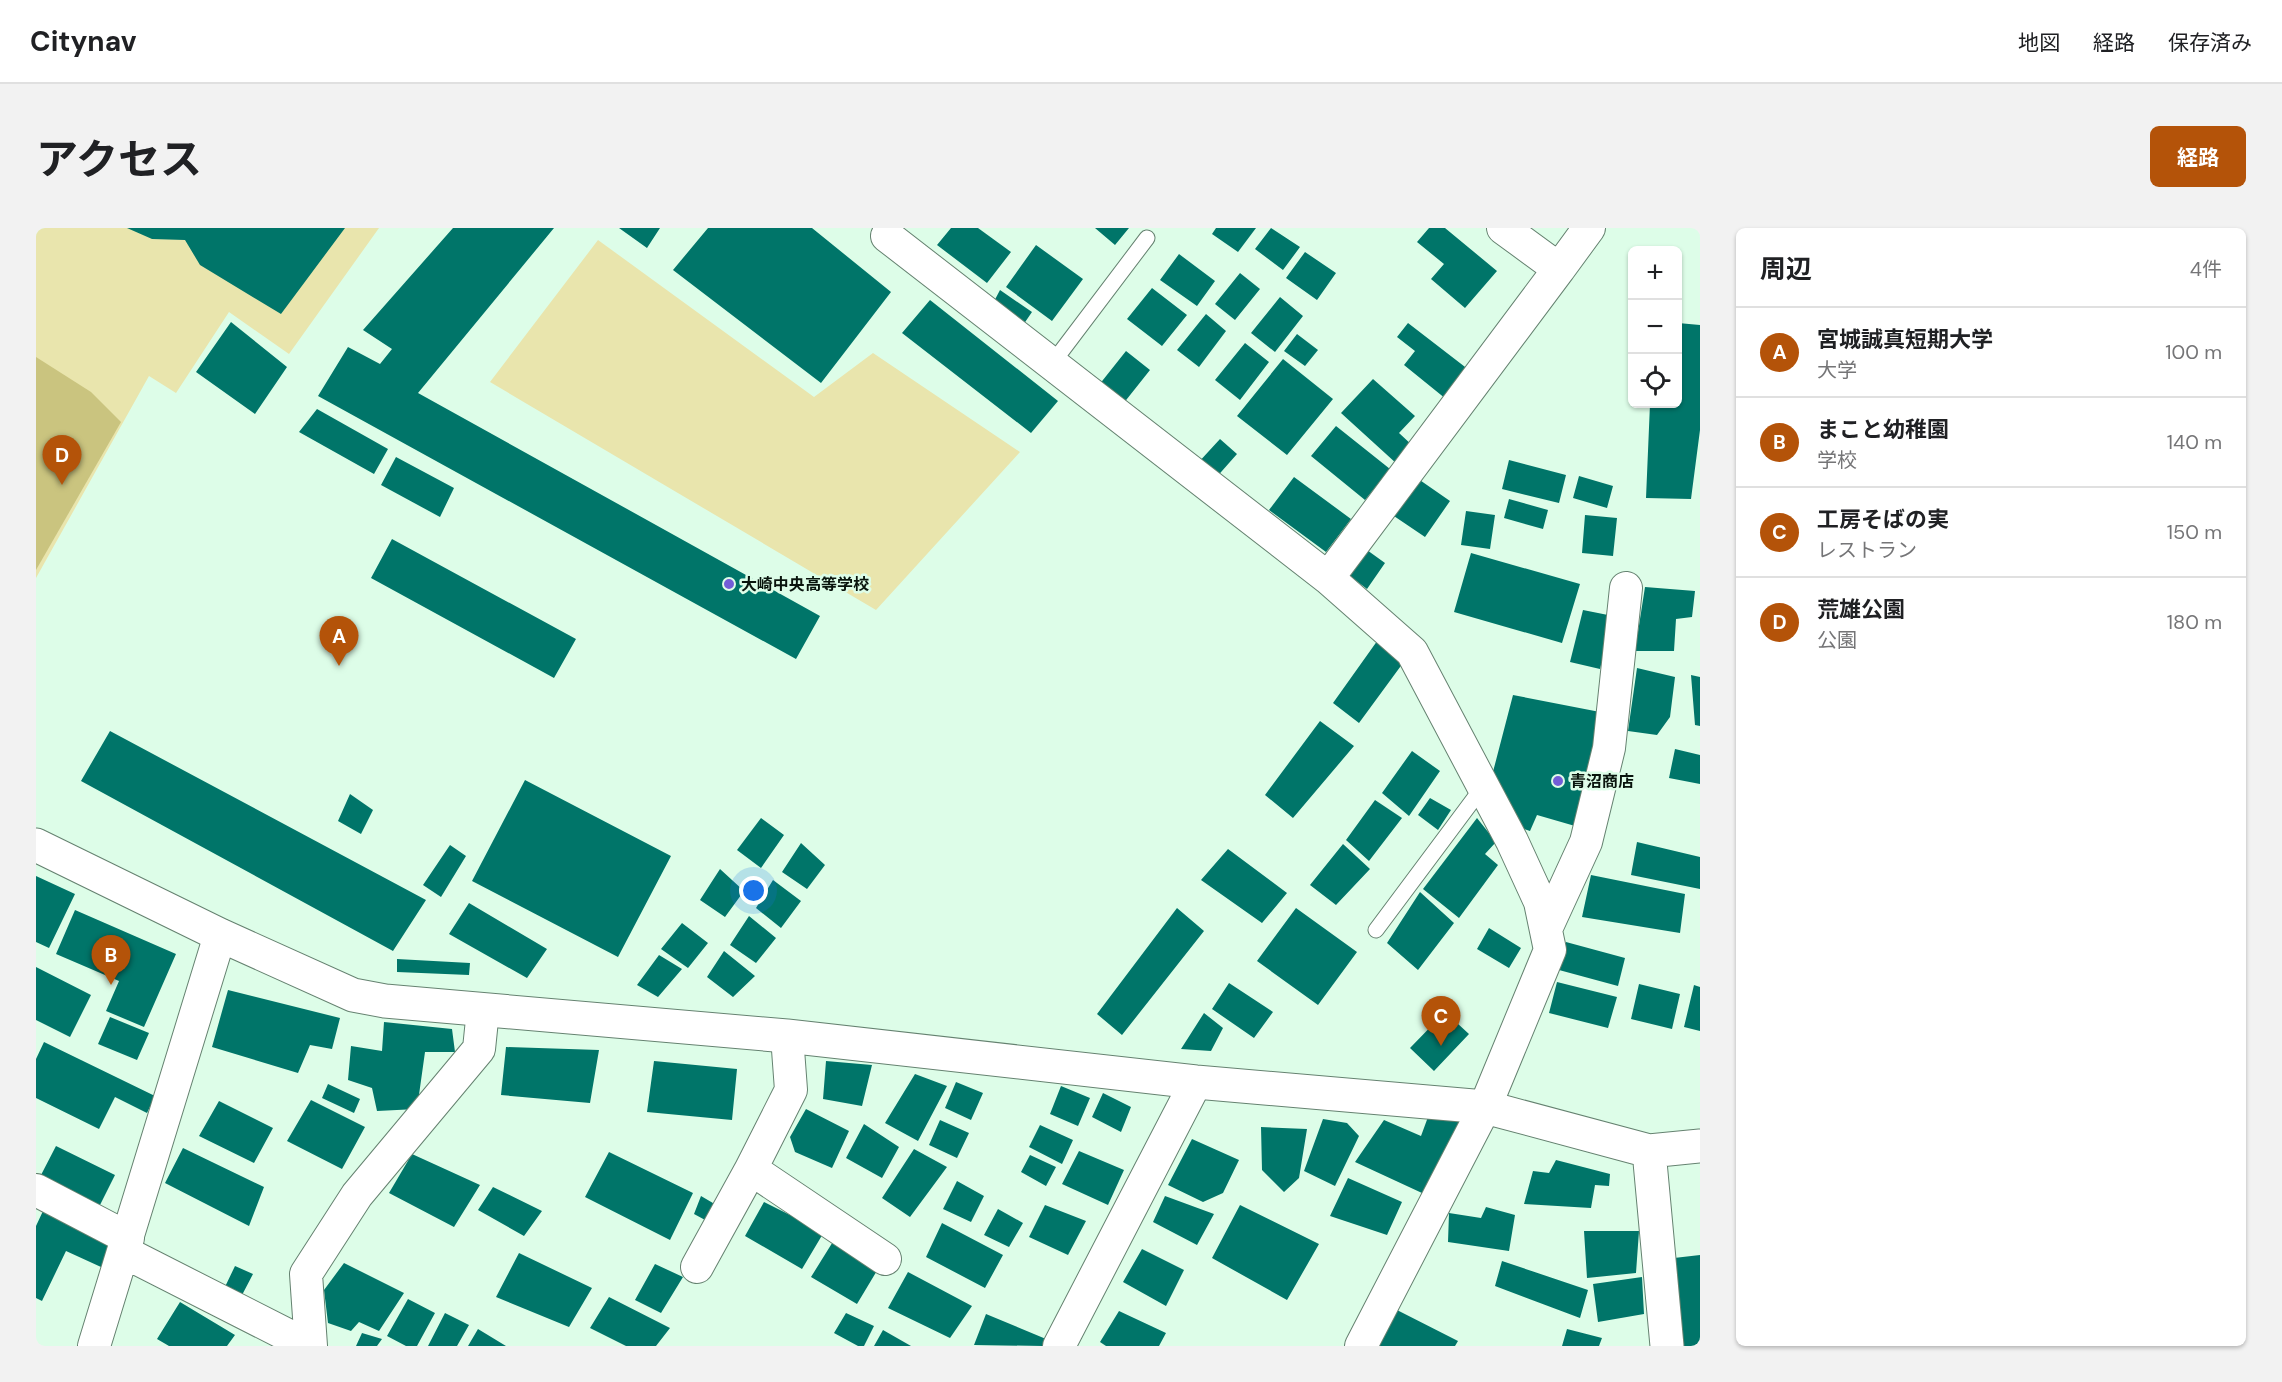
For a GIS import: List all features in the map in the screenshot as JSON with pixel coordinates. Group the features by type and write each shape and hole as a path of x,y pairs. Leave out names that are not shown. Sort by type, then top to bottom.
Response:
{"street":[{"path":"1503,228 1558,269"},
{"path":"1328,578 1589,228"},
{"path":"886,231 1051,365 1328,578 1412,652 1540,902 1550,950 1485,1107 1361,1346"},
{"path":"1546,929 1586,842 1609,748 1626,588"},
{"path":"36,845 220,935 353,995 385,1002 787,1036 1196,1082 1485,1107 1649,1151 1700,1146"},
{"path":"94,1346 220,935"},
{"path":"310,1346 306,1274 357,1195 480,1049 483,1010"},
{"path":"697,1267 791,1090 787,1036"},
{"path":"1062,1345 1196,1082"},
{"path":"1649,1151 1667,1346"},
{"path":"751,1169 885,1258"},
{"path":"36,1190 126,1245 310,1346"}],"lane":[{"path":"1051,365 1147,238"},
{"path":"1376,930 1482,788"}],"shaded area":[{"path":"36,228 379,228 289,354 229,312 176,393 149,376 36,578"},
{"path":"598,240 814,397 873,353 1020,452 876,610 490,382"},
{"path":"36,357 91,392 121,422 36,570"}],"building":[{"path":"127,228 345,228 281,314 200,265 185,240 152,239"},
{"path":"453,228 554,228 418,393 820,616 796,659 318,396 348,347 380,364 392,349 363,330"},
{"path":"619,228 660,228 647,248"},
{"path":"708,228 812,228 891,292 821,383 673,270"},
{"path":"951,228 978,228 1011,252 987,283 937,245"},
{"path":"1095,228 1129,228 1115,245"},
{"path":"1216,228 1256,228 1238,252 1212,234"},
{"path":"1271,228 1300,247 1283,270 1255,249"},
{"path":"1429,228 1445,228 1497,271 1465,308 1431,279 1444,264 1417,242"},
{"path":"1036,245 1083,279 1052,321 1006,287"},
{"path":"1305,252 1336,273 1317,300 1286,278"},
{"path":"1179,254 1215,281 1197,306 1160,280"},
{"path":"1240,273 1260,289 1235,320 1215,304"},
{"path":"1152,288 1187,315 1162,346 1127,319"},
{"path":"1000,290 1032,312 1019,331 990,309"},
{"path":"1280,297 1303,316 1275,352 1251,333"},
{"path":"930,300 1058,401 1031,433 902,333"},
{"path":"1206,314 1226,331 1199,367 1177,350"},
{"path":"231,322 287,367 255,414 196,372"},
{"path":"1408,323 1469,370 1446,399 1404,365 1415,351 1397,337"},
{"path":"1682,323 1700,325 1700,430 1691,499 1646,498 1650,408 1682,408"},
{"path":"1297,334 1318,350 1305,366 1284,351"},
{"path":"1245,343 1269,362 1240,400 1215,380"},
{"path":"1126,351 1150,370 1119,409 1095,390"},
{"path":"1283,359 1333,399 1287,455 1237,416"},
{"path":"1373,379 1415,416 1399,433 1413,446 1397,464 1341,413"},
{"path":"317,409 388,449 374,474 299,432"},
{"path":"1336,426 1390,469 1365,500 1311,456"},
{"path":"1220,439 1237,454 1214,480 1197,464"},
{"path":"396,457 454,488 440,517 381,485"},
{"path":"1509,460 1566,475 1559,503 1502,489"},
{"path":"1414,476 1450,501 1425,537 1388,512"},
{"path":"1579,476 1613,486 1607,508 1573,498"},
{"path":"1294,477 1351,519 1326,552 1269,510"},
{"path":"1509,499 1548,510 1543,529 1504,518"},
{"path":"1466,511 1495,515 1490,549 1461,545"},
{"path":"1585,515 1617,518 1613,556 1582,553"},
{"path":"392,539 576,639 554,678 371,578"},
{"path":"1360,545 1385,563 1367,589 1342,570"},
{"path":"1471,553 1580,584 1562,643 1454,612"},
{"path":"1645,587 1695,591 1692,617 1676,619 1674,651 1635,651"},
{"path":"1583,610 1613,616 1600,669 1570,662"},
{"path":"1380,637 1403,663 1359,723 1333,703"},
{"path":"1637,668 1675,677 1670,717 1657,735 1628,731"},
{"path":"1691,675 1700,677 1700,726 1695,725"},
{"path":"1513,695 1600,712 1575,826 1537,815 1530,831 1504,822 1488,791"},
{"path":"1320,721 1354,746 1293,818 1265,795"},
{"path":"110,731 426,900 393,951 81,781"},
{"path":"1675,749 1700,755 1700,784 1669,778"},
{"path":"1412,751 1440,771 1409,816 1382,793"},
{"path":"525,780 671,856 618,957 472,881"},
{"path":"350,794 373,810 361,834 338,821"},
{"path":"1430,798 1451,810 1438,830 1418,815"},
{"path":"1375,800 1402,818 1369,861 1346,840"},
{"path":"761,818 784,835 761,868 737,850"},
{"path":"1477,818 1496,842 1485,854 1498,865 1459,918 1423,889"},
{"path":"1637,842 1700,857 1700,889 1631,875"},
{"path":"801,843 825,865 807,889 782,872"},
{"path":"1343,844 1370,869 1336,905 1310,885"},
{"path":"450,845 466,856 441,897 423,885"},
{"path":"1228,849 1287,893 1262,923 1201,880"},
{"path":"720,869 744,891 725,917 700,900"},
{"path":"1591,875 1685,894 1680,933 1582,917"},
{"path":"36,876 75,894 49,948 36,942"},
{"path":"773,880 801,901 781,928 756,908"},
{"path":"1420,892 1454,923 1418,970 1387,943"},
{"path":"469,903 547,949 527,978 449,934"},
{"path":"1177,908 1204,931 1122,1035 1097,1014"},
{"path":"1296,908 1357,952 1318,1005 1257,961"},
{"path":"75,910 176,954 144,1027 106,1011 119,981 56,954"},
{"path":"749,916 776,938 756,963 730,945"},
{"path":"682,923 708,943 688,968 661,949"},
{"path":"1489,928 1521,948 1509,968 1477,949"},
{"path":"1566,942 1625,958 1618,986 1559,970"},
{"path":"724,951 755,976 733,997 707,977"},
{"path":"659,955 682,969 658,997 637,985"},
{"path":"397,959 470,963 469,975 397,972"},
{"path":"36,967 91,995 70,1037 36,1020"},
{"path":"1557,982 1617,997 1608,1028 1549,1013"},
{"path":"1229,983 1273,1012 1254,1038 1212,1009"},
{"path":"1639,984 1680,994 1672,1029 1631,1019"},
{"path":"1694,985 1700,987 1700,1031 1684,1027"},
{"path":"228,990 340,1018 332,1049 310,1045 298,1073 212,1047"},
{"path":"1445,1012 1469,1034 1434,1071 1410,1048"},
{"path":"1204,1013 1223,1028 1211,1051 1181,1049"},
{"path":"110,1017 149,1033 137,1060 98,1044"},
{"path":"384,1022 452,1029 455,1052 425,1052 417,1109 377,1111 372,1088 348,1080 351,1046 382,1051"},
{"path":"44,1042 155,1096 147,1113 115,1097 99,1129 36,1098 36,1059"},
{"path":"506,1047 599,1050 590,1103 501,1095"},
{"path":"654,1061 737,1069 732,1120 647,1112"},
{"path":"826,1061 872,1065 862,1106 823,1099"},
{"path":"915,1074 947,1086 918,1141 885,1123"},
{"path":"956,1082 983,1093 971,1120 945,1108"},
{"path":"328,1084 360,1099 354,1113 322,1098"},
{"path":"1061,1086 1090,1098 1078,1126 1050,1114"},
{"path":"1103,1093 1131,1107 1121,1132 1092,1117"},
{"path":"311,1100 365,1127 342,1169 287,1141"},
{"path":"219,1101 273,1128 254,1163 199,1136"},
{"path":"806,1109 849,1131 832,1168 795,1152 790,1137"},
{"path":"1428,1117 1464,1122 1422,1193 1355,1162 1384,1120 1421,1136"},
{"path":"1323,1119 1347,1123 1359,1136 1335,1186 1304,1171"},
{"path":"940,1120 969,1133 957,1158 929,1145"},
{"path":"864,1124 899,1147 882,1178 846,1158"},
{"path":"1040,1125 1073,1140 1062,1164 1029,1147"},
{"path":"1261,1127 1307,1129 1299,1178 1284,1192 1262,1170"},
{"path":"1192,1139 1239,1160 1223,1193 1203,1202 1168,1185"},
{"path":"56,1146 115,1175 100,1205 41,1175"},
{"path":"183,1148 264,1187 249,1226 165,1183"},
{"path":"914,1149 947,1167 910,1217 882,1198"},
{"path":"1079,1151 1124,1170 1108,1205 1062,1184"},
{"path":"609,1152 693,1193 670,1240 585,1197"},
{"path":"412,1154 480,1185 454,1227 389,1193"},
{"path":"1030,1155 1056,1167 1046,1186 1021,1172"},
{"path":"1556,1160 1610,1174 1609,1186 1595,1185 1591,1208 1524,1204 1533,1171 1549,1173"},
{"path":"1348,1178 1402,1202 1387,1235 1330,1216"},
{"path":"957,1181 984,1196 971,1222 943,1209"},
{"path":"493,1187 542,1211 524,1236 478,1210"},
{"path":"701,1196 718,1206 707,1221 694,1214"},
{"path":"1165,1196 1214,1214 1197,1245 1153,1222"},
{"path":"764,1202 824,1232 802,1269 745,1236"},
{"path":"1045,1205 1086,1221 1068,1255 1029,1237"},
{"path":"1240,1205 1319,1244 1287,1300 1212,1258"},
{"path":"1486,1207 1515,1215 1509,1251 1448,1242 1449,1213 1481,1218"},
{"path":"998,1209 1023,1223 1009,1247 984,1235"},
{"path":"43,1211 112,1243 101,1267 66,1251 42,1301 36,1298 36,1226"},
{"path":"942,1223 1003,1255 985,1288 926,1257"},
{"path":"1584,1231 1639,1231 1636,1273 1587,1278"},
{"path":"834,1240 881,1264 857,1304 811,1277"},
{"path":"1142,1249 1184,1270 1166,1306 1123,1282"},
{"path":"519,1253 592,1288 569,1327 496,1297"},
{"path":"1700,1255 1700,1346 1683,1346 1674,1258"},
{"path":"1502,1261 1588,1290 1580,1318 1495,1286"},
{"path":"344,1263 404,1293 379,1331 359,1322 351,1331 328,1323 324,1290"},
{"path":"655,1264 683,1277 661,1313 635,1300"},
{"path":"235,1266 253,1274 241,1297 223,1291"},
{"path":"908,1272 972,1306 950,1338 888,1308"},
{"path":"1642,1277 1644,1314 1598,1322 1593,1284"},
{"path":"609,1297 670,1328 656,1346 626,1346 590,1328"},
{"path":"408,1299 435,1313 417,1346 406,1346 387,1336"},
{"path":"180,1302 235,1335 227,1346 169,1346 157,1339"},
{"path":"1395,1309 1458,1341 1455,1346 1374,1346"},
{"path":"1119,1311 1166,1333 1159,1346 1106,1346 1100,1342"},
{"path":"445,1313 469,1325 457,1346 428,1346"},
{"path":"846,1313 874,1326 864,1346 858,1346 834,1333"},
{"path":"986,1314 1046,1339 1043,1346 974,1345"},
{"path":"478,1329 506,1346 468,1346"},
{"path":"1567,1329 1602,1338 1599,1346 1562,1346"},
{"path":"883,1330 911,1346 874,1346"},
{"path":"362,1333 382,1339 377,1346 356,1346"}],"place":[{"name":"荒雄公園","path":"62,485"},
{"name":"大崎中央高等学校","path":"729,584"},
{"name":"宮城誠真短期大学","path":"339,666"},
{"name":"青沼商店","path":"1558,781"},
{"name":"まこと幼稚園","path":"111,985"},
{"name":"工房そばの実","path":"1441,1046"}]}
